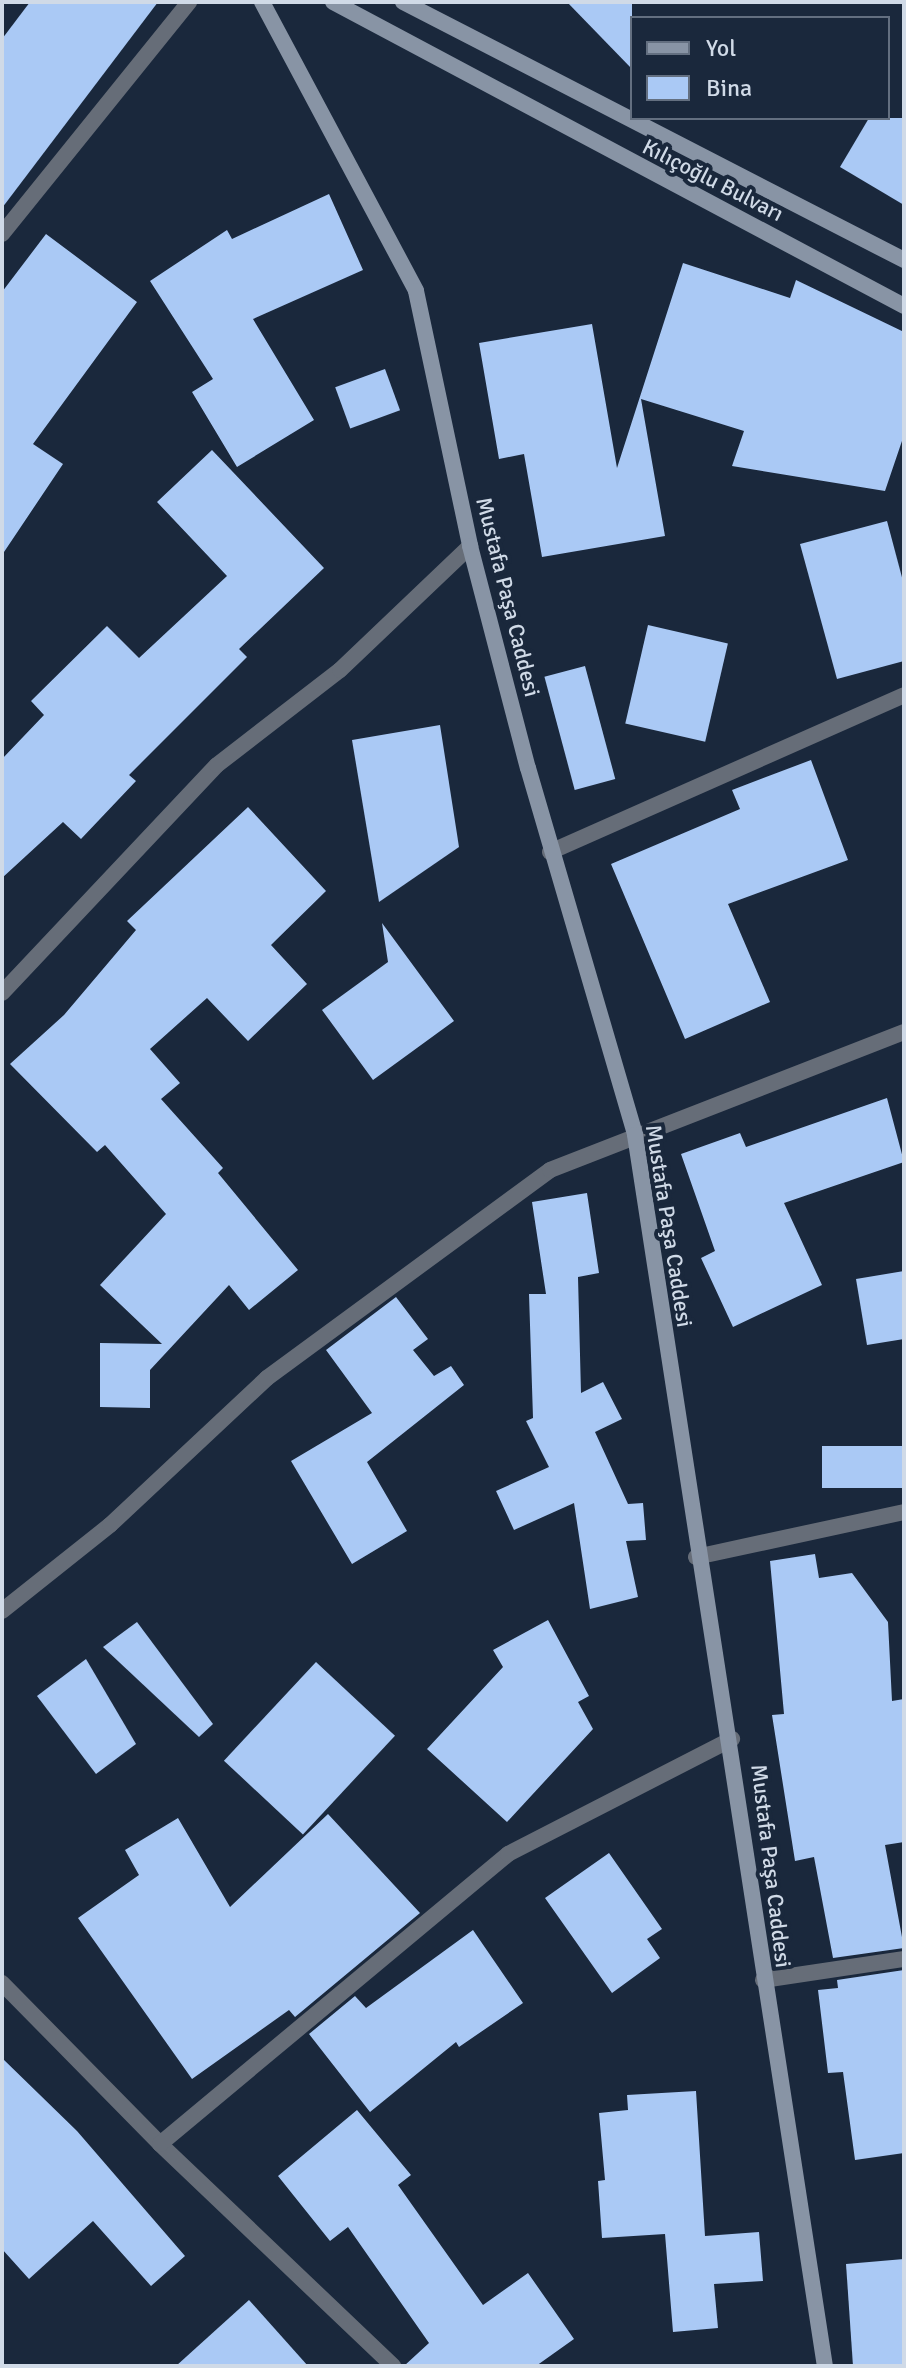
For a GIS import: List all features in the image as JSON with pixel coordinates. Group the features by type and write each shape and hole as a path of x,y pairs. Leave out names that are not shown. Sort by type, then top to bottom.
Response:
{"street":[{"path":"2,234 189,2"},
{"name":"Mustafa Paşa Caddesi","path":"262,2 416,291 470,546 550,852 635,1135 696,1557 732,1739 763,1980 825,2366"},
{"name":"Kılıçoğlu Bulvarı","path":"333,2 904,306"},
{"name":"Kılıçoğlu Bulvarı","path":"403,2 630,119"},
{"name":"Kılıçoğlu Bulvarı","path":"632,120 904,260"},
{"path":"2,993 217,765 340,670 470,546"},
{"path":"550,852 904,695"},
{"path":"2,1611 110,1525 267,1378 550,1170 904,1032"},
{"path":"696,1557 904,1512"},
{"path":"160,2144 508,1854 732,1739"},
{"path":"763,1980 904,1959"},
{"path":"2,1983 160,2144 393,2366"}],"building":[{"path":"30,2 158,2 2,208 2,39"},
{"path":"567,2 632,2 630,67"},
{"path":"904,118 904,205 840,167 868,120"},
{"path":"329,194 363,270 253,319 314,420 237,467 192,392 213,379 150,281 227,230 232,239"},
{"path":"46,234 137,302 33,444 63,464 2,555 2,292"},
{"path":"683,263 790,298 796,280 904,332 904,435 885,491 732,466 744,431 641,399 665,536 542,557 524,454 499,459 479,343 592,324 617,468"},
{"path":"385,369 400,410 350,428 335,387"},
{"path":"212,450 324,568 239,649 247,657 129,775 136,781 81,839 63,822 2,878 2,759 44,715 31,701 107,626 139,658 227,576 157,502"},
{"path":"887,521 904,585 904,661 837,679 800,544"},
{"path":"648,625 728,643 705,742 625,723"},
{"path":"585,666 615,779 575,790 544,677"},
{"path":"440,725 459,847 379,902 352,740"},
{"path":"811,760 848,860 728,904 770,1002 685,1039 611,864 740,809 732,790"},
{"path":"248,807 326,891 271,945 307,984 248,1041 207,998 150,1049 180,1083 161,1099 223,1168 218,1173 298,1270 249,1310 229,1285 150,1370 150,1408 100,1407 100,1343 162,1344 100,1285 166,1214 105,1145 97,1152 10,1064 64,1015 136,930 127,921"},
{"path":"382,923 454,1021 373,1080 322,1010 388,962"},
{"path":"887,1098 904,1162 784,1203 822,1285 733,1327 701,1258 715,1251 681,1154 740,1133 746,1147"},
{"path":"587,1193 599,1273 578,1277 581,1393 603,1382 622,1419 595,1432 628,1504 643,1503 646,1540 626,1541 638,1597 590,1609 574,1503 514,1530 496,1491 549,1467 526,1421 533,1418 529,1294 546,1294 532,1202"},
{"path":"904,1271 904,1339 867,1345 856,1279"},
{"path":"396,1297 428,1339 413,1350 434,1376 451,1366 464,1385 367,1462 407,1531 352,1564 291,1461 372,1413 326,1350"},
{"path":"822,1446 904,1446 904,1488 822,1488"},
{"path":"815,1554 819,1578 852,1573 888,1622 892,1701 904,1699 904,1842 885,1845 904,1948 833,1958 814,1857 795,1861 772,1715 784,1714 770,1561"},
{"path":"548,1620 589,1696 578,1702 593,1729 507,1822 427,1749 503,1667 493,1650"},
{"path":"137,1622 213,1724 199,1737 103,1647"},
{"path":"86,1659 136,1744 96,1774 37,1696"},
{"path":"316,1662 395,1736 303,1834 224,1761"},
{"path":"328,1814 420,1913 295,2017 289,2010 192,2079 78,1918 139,1875 125,1850 178,1818 230,1907"},
{"path":"609,1853 662,1929 647,1939 660,1958 612,1993 545,1898"},
{"path":"473,1930 523,2003 459,2047 456,2042 370,2112 309,2034 355,1996 366,2008"},
{"path":"904,1970 904,2153 855,2160 843,2072 828,2073 818,1990 838,1988 837,1980"},
{"path":"2,2058 77,2131 185,2256 151,2286 93,2221 29,2279 2,2249"},
{"path":"696,2091 705,2236 759,2232 763,2281 714,2284 718,2328 673,2332 665,2234 602,2238 598,2181 605,2180 599,2113 628,2110 627,2095"},
{"path":"357,2110 411,2175 398,2185 483,2305 528,2273 574,2339 536,2366 404,2366 429,2343 348,2227 330,2241 278,2176"},
{"path":"904,2259 904,2366 853,2366 846,2264"},
{"path":"249,2300 308,2366 176,2366"}]}
